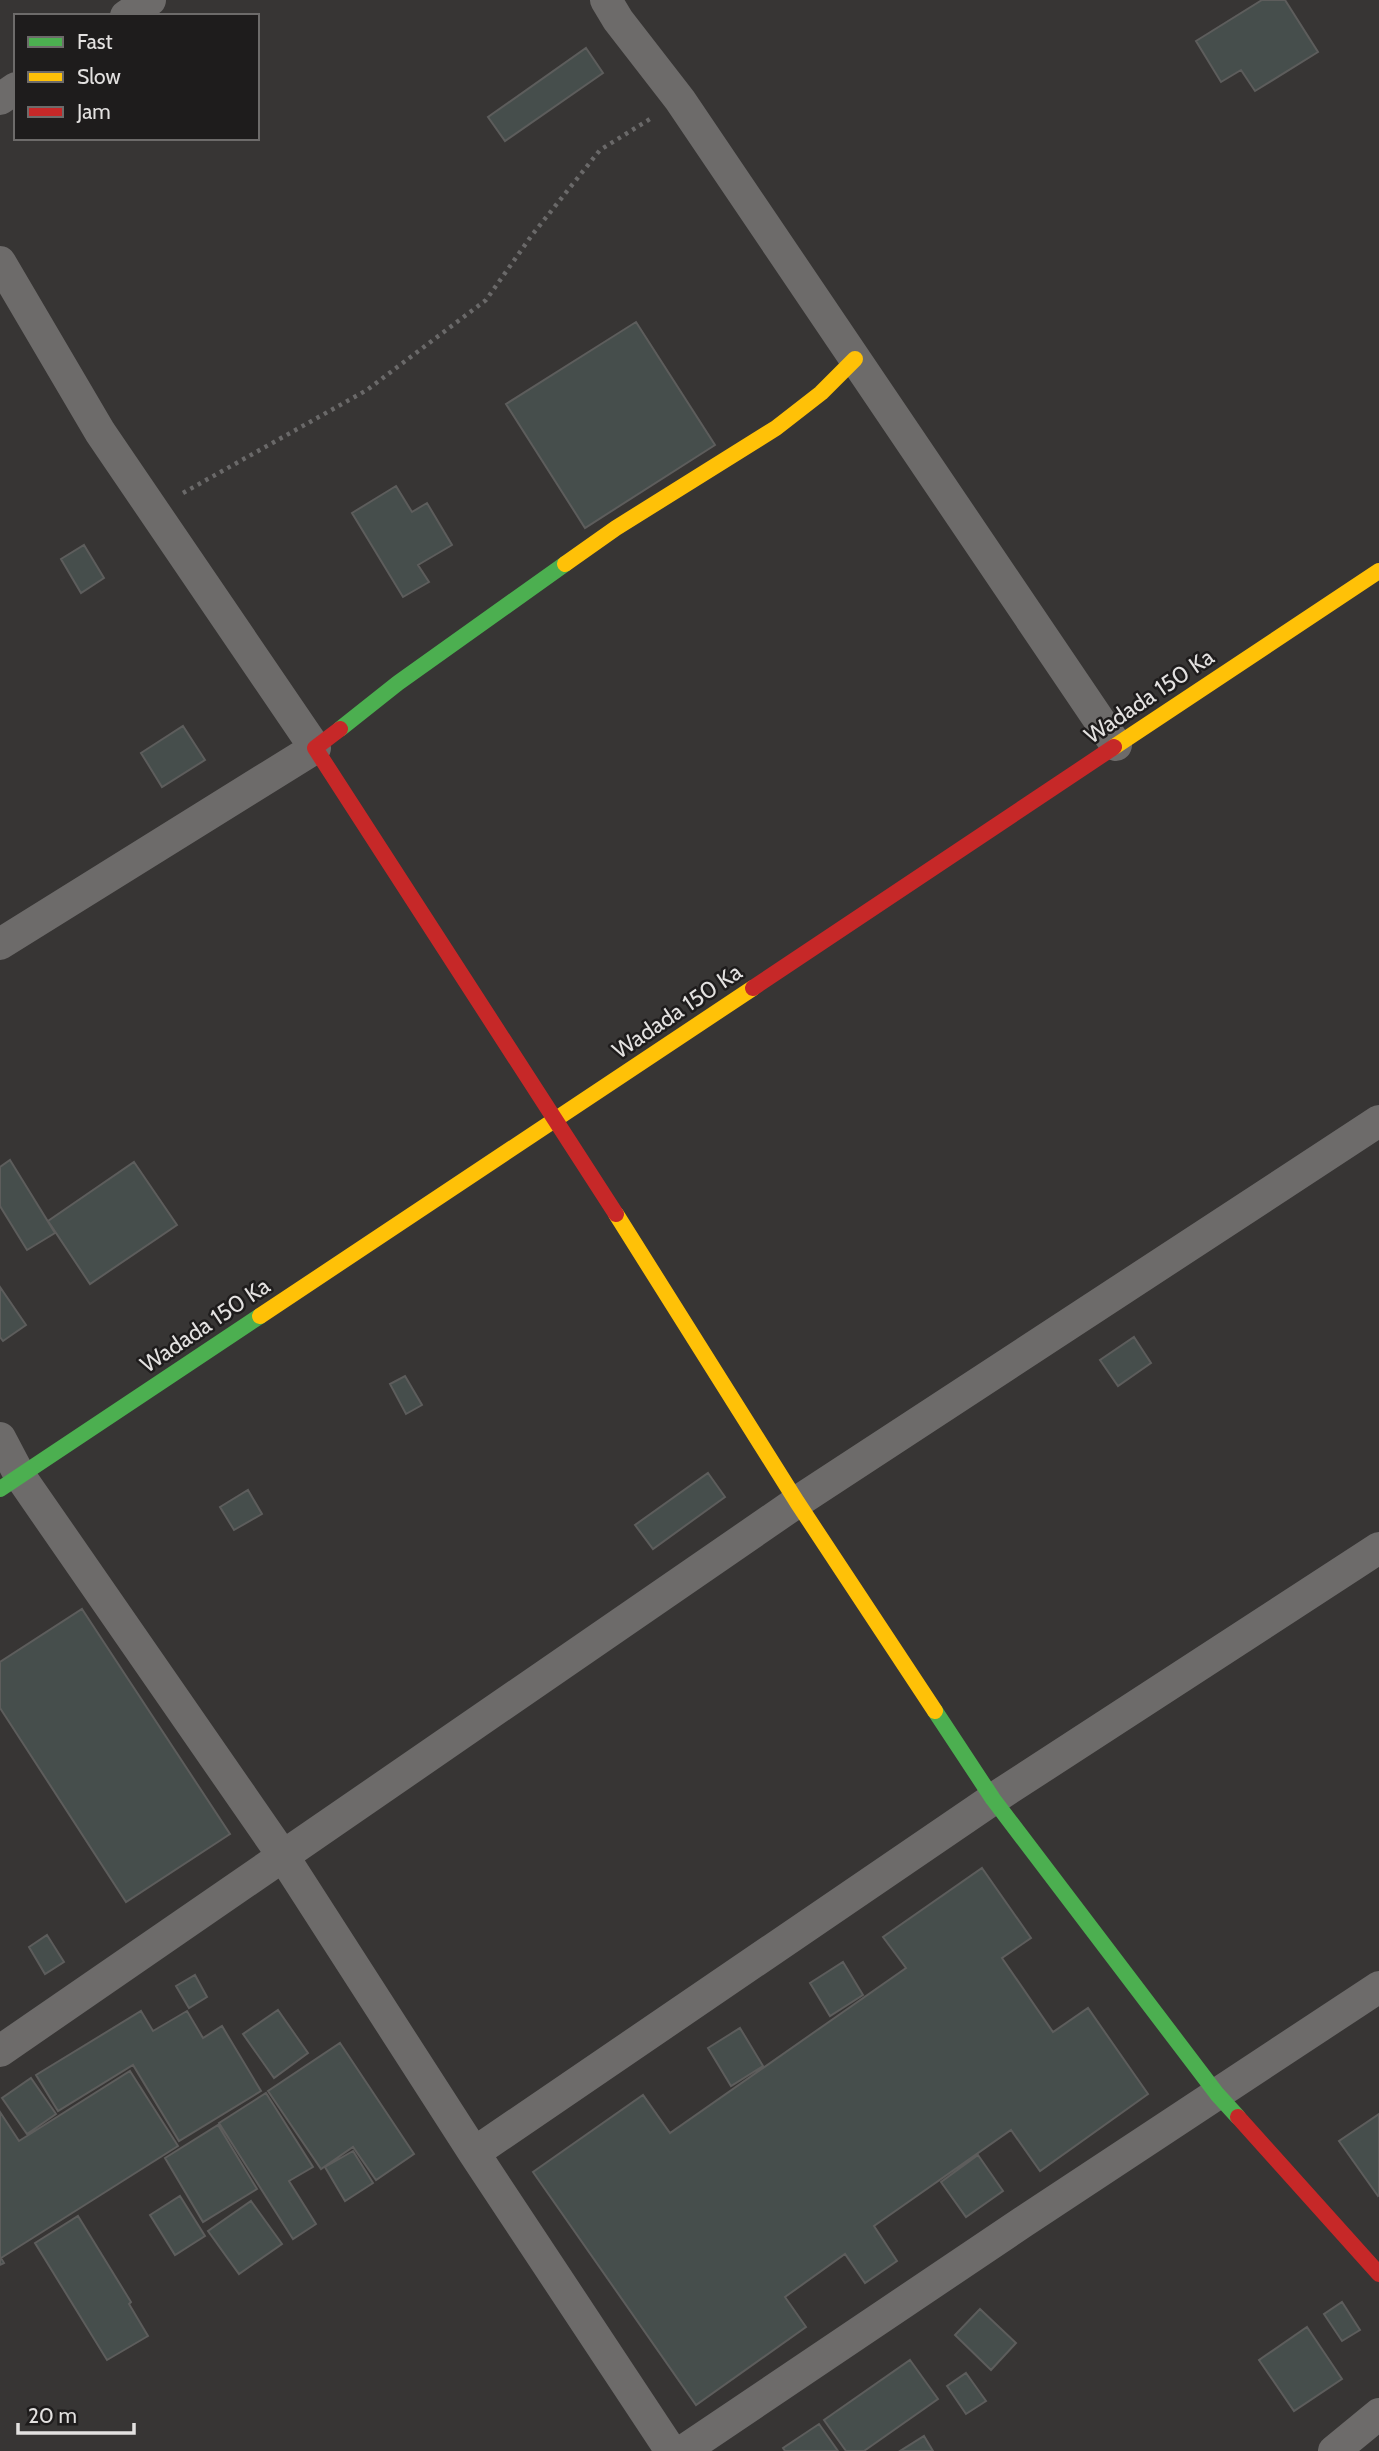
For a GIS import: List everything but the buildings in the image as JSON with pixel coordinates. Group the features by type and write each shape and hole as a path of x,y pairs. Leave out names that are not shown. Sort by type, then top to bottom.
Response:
{"street":[{"path":"129,14 150,0"},
{"path":"606,0 618,20 680,100 1116,746"},
{"path":"0,262 100,432 155,509 315,748 556,1118 797,1502 993,1799 1217,2094 1379,2274"},
{"path":"0,944 315,748 398,683 574,557 776,428 821,393 855,359"},
{"name":"Wadada 150 Ka","path":"10,1482 1379,571"},
{"path":"0,2051 797,1502 1379,1121"},
{"path":"0,1438 10,1482 283,1856 474,2153 671,2451"},
{"path":"474,2153 993,1799 1379,1548"},
{"path":"683,2451 1379,1987"},
{"path":"1334,2451 1379,2414"}],"path":[{"path":"155,509 367,390 486,300 532,235 600,150 680,100"}],"traffic: fast":[{"path":"340,729 398,683 565,564"},
{"path":"0,1489 260,1316"},
{"path":"935,1711 993,1799 1217,2094 1238,2117"}],"traffic: slow":[{"path":"565,564 616,528 776,428 821,393 855,359"},
{"path":"1114,747 1379,571"},
{"path":"260,1316 753,988"},
{"path":"616,1214 797,1502 935,1711"}],"traffic: jam":[{"path":"340,729 315,748 616,1214"},
{"path":"753,988 1114,747"},
{"path":"1238,2117 1379,2274"}]}
